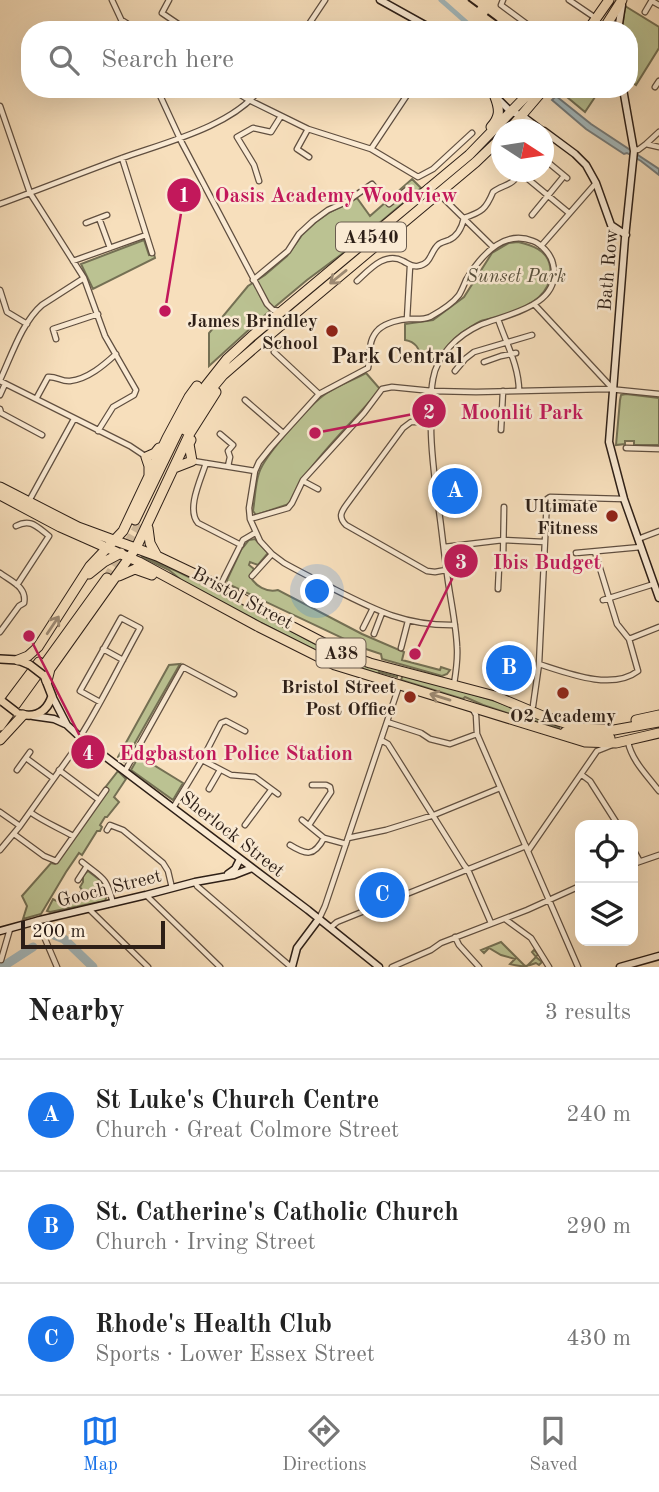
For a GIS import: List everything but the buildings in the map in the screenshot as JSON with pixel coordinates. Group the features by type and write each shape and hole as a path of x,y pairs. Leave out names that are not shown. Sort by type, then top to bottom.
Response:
{"highway":[{"path":"597,19 609,0"},
{"path":"611,21 623,0"},
{"name":"A4540","path":"513,119 526,98"},
{"name":"A4540","path":"138,524 186,415 227,359 532,98"},
{"path":"478,146 498,116 498,101"},
{"name":"A4540","path":"138,524 190,421 203,399 223,375 491,148"},
{"path":"0,495 105,548 136,548 138,524 149,476 164,444 189,397 219,363 227,359"},
{"path":"45,678 108,577 121,549 138,524 157,506 191,433 211,399 241,360"},
{"path":"174,468 192,461 189,444 211,399"},
{"path":"149,476 146,457 164,444"},
{"name":"A38","path":"0,487 121,549 136,548"},
{"path":"78,586 96,567 121,549 123,531 138,524"},
{"path":"138,524 148,535 158,556"},
{"path":"77,534 92,545 90,566"},
{"path":"15,660 28,656 38,648 90,566 105,548"},
{"name":"Bristol Street","path":"136,548 220,586 340,652 370,663 495,696"},
{"name":"Bristol Street","path":"121,549 175,581 335,665 543,728"},
{"path":"0,714 108,577 135,569 175,581"},
{"path":"0,726 108,577"},
{"path":"495,696 596,725 616,725 659,715"},
{"name":"A38","path":"495,696 569,725 594,730 614,730 659,722"},
{"path":"0,740 24,714"},
{"path":"543,728 594,743 616,743 659,733"},
{"name":"A38","path":"543,728 613,738 659,728"}],"main road":[{"path":"0,659 30,665 45,678 52,696 45,710 24,714 2,701"},
{"path":"0,666 15,660"}],"street":[{"path":"111,0 123,21"},
{"path":"169,0 162,13 174,21"},
{"path":"311,21 324,0"},
{"path":"380,0 418,21"},
{"path":"503,0 502,5 523,21"},
{"path":"569,0 597,19"},
{"path":"618,21 623,0"},
{"path":"645,12 652,1 659,5"},
{"path":"655,87 659,81"},
{"path":"161,98 253,280 267,304 273,310 282,311"},
{"path":"247,98 308,129 371,149 418,177 433,169 472,132"},
{"path":"371,149 405,98"},
{"path":"496,98 528,119"},
{"name":"Bath Row","path":"625,98 634,150 609,442 624,499 659,598"},
{"path":"0,204 180,138 224,119 250,100"},
{"path":"0,106 30,193 84,278 105,336 136,390 134,395 113,407 98,431"},
{"path":"259,181 254,165 237,137 253,128 271,132 281,116"},
{"path":"308,129 297,149 309,157"},
{"path":"634,150 638,150 659,132"},
{"path":"554,139 586,165 596,183 611,225 625,235"},
{"path":"646,144 659,147"},
{"path":"122,158 152,253"},
{"path":"532,215 565,177 554,168"},
{"path":"464,218 488,206 494,191 513,182"},
{"path":"531,182 569,213"},
{"path":"541,246 596,183"},
{"path":"253,280 288,251 299,234 328,209 346,202 372,184 389,204 409,188"},
{"path":"438,192 493,247"},
{"path":"586,194 595,193 601,200"},
{"path":"86,223 107,215"},
{"path":"99,218 110,248"},
{"path":"357,281 384,260 392,258 416,267 429,261 437,245 455,236 464,218"},
{"path":"616,229 628,218"},
{"path":"73,261 146,235"},
{"path":"454,684 457,648 455,625 431,455 433,377 440,360 451,345 482,324 534,304 548,292 552,285 553,264 547,253 536,242 516,238 493,247 472,271 454,300 430,317 418,320 407,318 379,329 370,346 368,368 319,394 259,462 249,508 255,533 272,554 284,563 382,613 408,621 455,625"},
{"path":"407,318 410,266"},
{"path":"360,268 365,274"},
{"path":"0,395 2,382 27,324 36,310 84,278"},
{"path":"0,290 7,312 27,324"},
{"path":"534,304 614,390"},
{"path":"56,340 53,329 98,314"},
{"path":"498,319 506,343 513,353 519,391"},
{"path":"455,371 474,352 532,335"},
{"path":"274,352 319,394"},
{"path":"484,362 513,353"},
{"path":"36,399 48,377 54,376 68,381 84,377 116,354"},
{"path":"2,382 130,446 146,457"},
{"path":"250,519 288,508 303,481 382,389 561,389 659,394"},
{"path":"501,430 503,391"},
{"path":"245,400 284,433"},
{"path":"0,409 1,413 42,435"},
{"path":"29,502 74,419"},
{"path":"431,422 411,422 403,428 341,512 341,518 346,525 427,571 446,570"},
{"path":"220,434 233,445 228,451 228,466"},
{"path":"628,446 659,449"},
{"path":"192,461 255,471"},
{"path":"206,463 194,501 194,519 241,545"},
{"path":"303,481 318,489"},
{"path":"533,706 539,664 547,499 624,499"},
{"path":"498,589 499,567 503,561 504,508"},
{"path":"16,526 24,522 30,523 49,536 17,585"},
{"path":"638,539 659,531"},
{"path":"220,586 243,540 255,533"},
{"path":"444,547 503,540 544,542"},
{"path":"576,553 641,547"},
{"path":"539,664 597,680 636,673 638,668 629,639 617,624 595,552"},
{"path":"252,576 272,554"},
{"path":"250,563 258,568"},
{"path":"0,573 25,592 24,603 0,632"},
{"path":"603,600 654,583"},
{"path":"363,628 373,608"},
{"path":"374,634 382,613"},
{"path":"0,850 20,826 81,738 140,628 121,618 80,691 100,702"},
{"path":"401,648 408,621"},
{"path":"629,639 659,627"},
{"path":"103,649 123,660"},
{"path":"125,771 183,667 234,694"},
{"path":"195,882 292,967 297,948 325,906 400,685"},
{"name":"Sherlock Street","path":"52,696 67,725"},
{"path":"469,706 474,711 477,734 578,967"},
{"path":"477,726 481,717 491,712"},
{"name":"Sherlock Street","path":"24,714 54,719 67,725 379,967"},
{"path":"173,808 221,723 226,721 245,731"},
{"path":"387,722 450,744 477,734"},
{"path":"382,738 468,870 491,923"},
{"path":"628,740 634,758 659,791"},
{"path":"329,929 337,922 527,849 597,751 616,743"},
{"path":"18,770 30,752"},
{"path":"26,758 53,778"},
{"path":"202,760 231,775 255,777 278,794"},
{"path":"59,770 99,800"},
{"path":"209,789 220,770"},
{"path":"582,775 590,781 615,820"},
{"path":"309,825 331,792 326,785 312,785"},
{"path":"302,820 324,838 347,841 434,815 500,788"},
{"path":"14,834 44,856 56,861 106,790"},
{"path":"245,825 271,790"},
{"path":"0,812 20,826"},
{"path":"30,812 73,836"},
{"path":"107,830 110,825 122,830 163,863 172,888"},
{"path":"290,845 303,853 309,853 316,850 324,838"},
{"path":"638,858 640,861 659,855"},
{"path":"226,875 235,869 240,859"},
{"path":"78,880 85,864 107,882 113,903"},
{"name":"Gooch Street","path":"0,931 252,868"},
{"path":"392,967 455,937 575,888"},
{"path":"146,895 220,967"},
{"path":"308,911 317,911 325,906"},
{"path":"89,909 148,967"},
{"path":"504,919 531,938 550,967"},
{"path":"37,920 57,967"},
{"path":"1,960 10,929"},
{"path":"455,937 479,967"},
{"path":"620,967 659,958"},
{"path":"401,967 406,961"}],"green space":[{"path":"625,6 659,27 659,48 638,82 638,21 623,21"},
{"path":"568,98 594,98 585,112"},
{"path":"412,179 421,188 264,316 209,366 209,333 248,286 287,256 302,235 316,222 357,198 370,216"},
{"path":"144,240 149,255 154,254 155,258 93,289 81,264"},
{"name":"Sunset Park","path":"518,242 538,249 548,260 548,284 539,297 524,307 481,321 463,332 455,338 438,361 421,358 416,346 405,340 405,324 433,320 464,297 492,253 509,243"},
{"path":"366,373 380,389 314,465 289,504 256,515 253,511 259,473 278,443 327,393"},
{"path":"621,395 659,398 659,445 634,445 634,441 625,441 625,444 616,445 620,400"},
{"path":"255,539 268,553 258,565 250,562 249,565 254,569 250,576 258,586 266,590 278,590 362,634 404,652 402,660 450,670 442,676 382,659 381,654 357,646 228,584 227,580 241,550 249,540"},
{"path":"143,556 216,590 334,654 397,674 397,677 379,672 378,674 325,656 186,584 169,570"},
{"path":"180,664 124,762 118,757 169,665"},
{"path":"403,675 502,703 559,728 465,697 463,699 401,680"},
{"path":"139,756 183,783 173,800 131,770"},
{"path":"118,771 126,779 114,797 119,802 105,817 100,831 97,831 82,855 79,853 41,914 23,919 27,906 22,896 51,863 57,862"},
{"path":"88,871 105,884 105,901 47,911 53,899 68,907 82,890 80,887 83,875"},
{"path":"501,942 525,966 510,964 515,959 489,948 484,953 481,950"},
{"path":"536,957 542,962 539,965 536,963 527,966"}],"shaded area":[{"path":"558,98 591,124 659,169 659,175 641,161 624,154 586,129 552,100"}],"waterway":[{"path":"441,0 465,21"},
{"path":"54,935 64,939 93,967"},
{"path":"2,967 33,947"}],"tunnel":[{"path":"107,578 140,523"}],"railway":[{"path":"468,0 497,21"}],"place":[{"name":"Oasis Academy Woodview","path":"165,311"},
{"name":"James Brindley School","path":"332,331"},
{"name":"Moonlit Park","path":"315,433"},
{"name":"St Luke's Church Centre","path":"455,491"},
{"name":"Ultimate Fitness","path":"612,516"},
{"name":"Edgbaston Police Station","path":"29,636"},
{"name":"Ibis Budget","path":"415,654"},
{"name":"St. Catherine's Catholic Church","path":"509,668"},
{"name":"O2 Academy","path":"563,693"},
{"name":"Bristol Street Post Office","path":"410,697"},
{"name":"Rhode's Health Club","path":"382,895"}],"district":[{"name":"Park Central","path":"397,355"}]}
